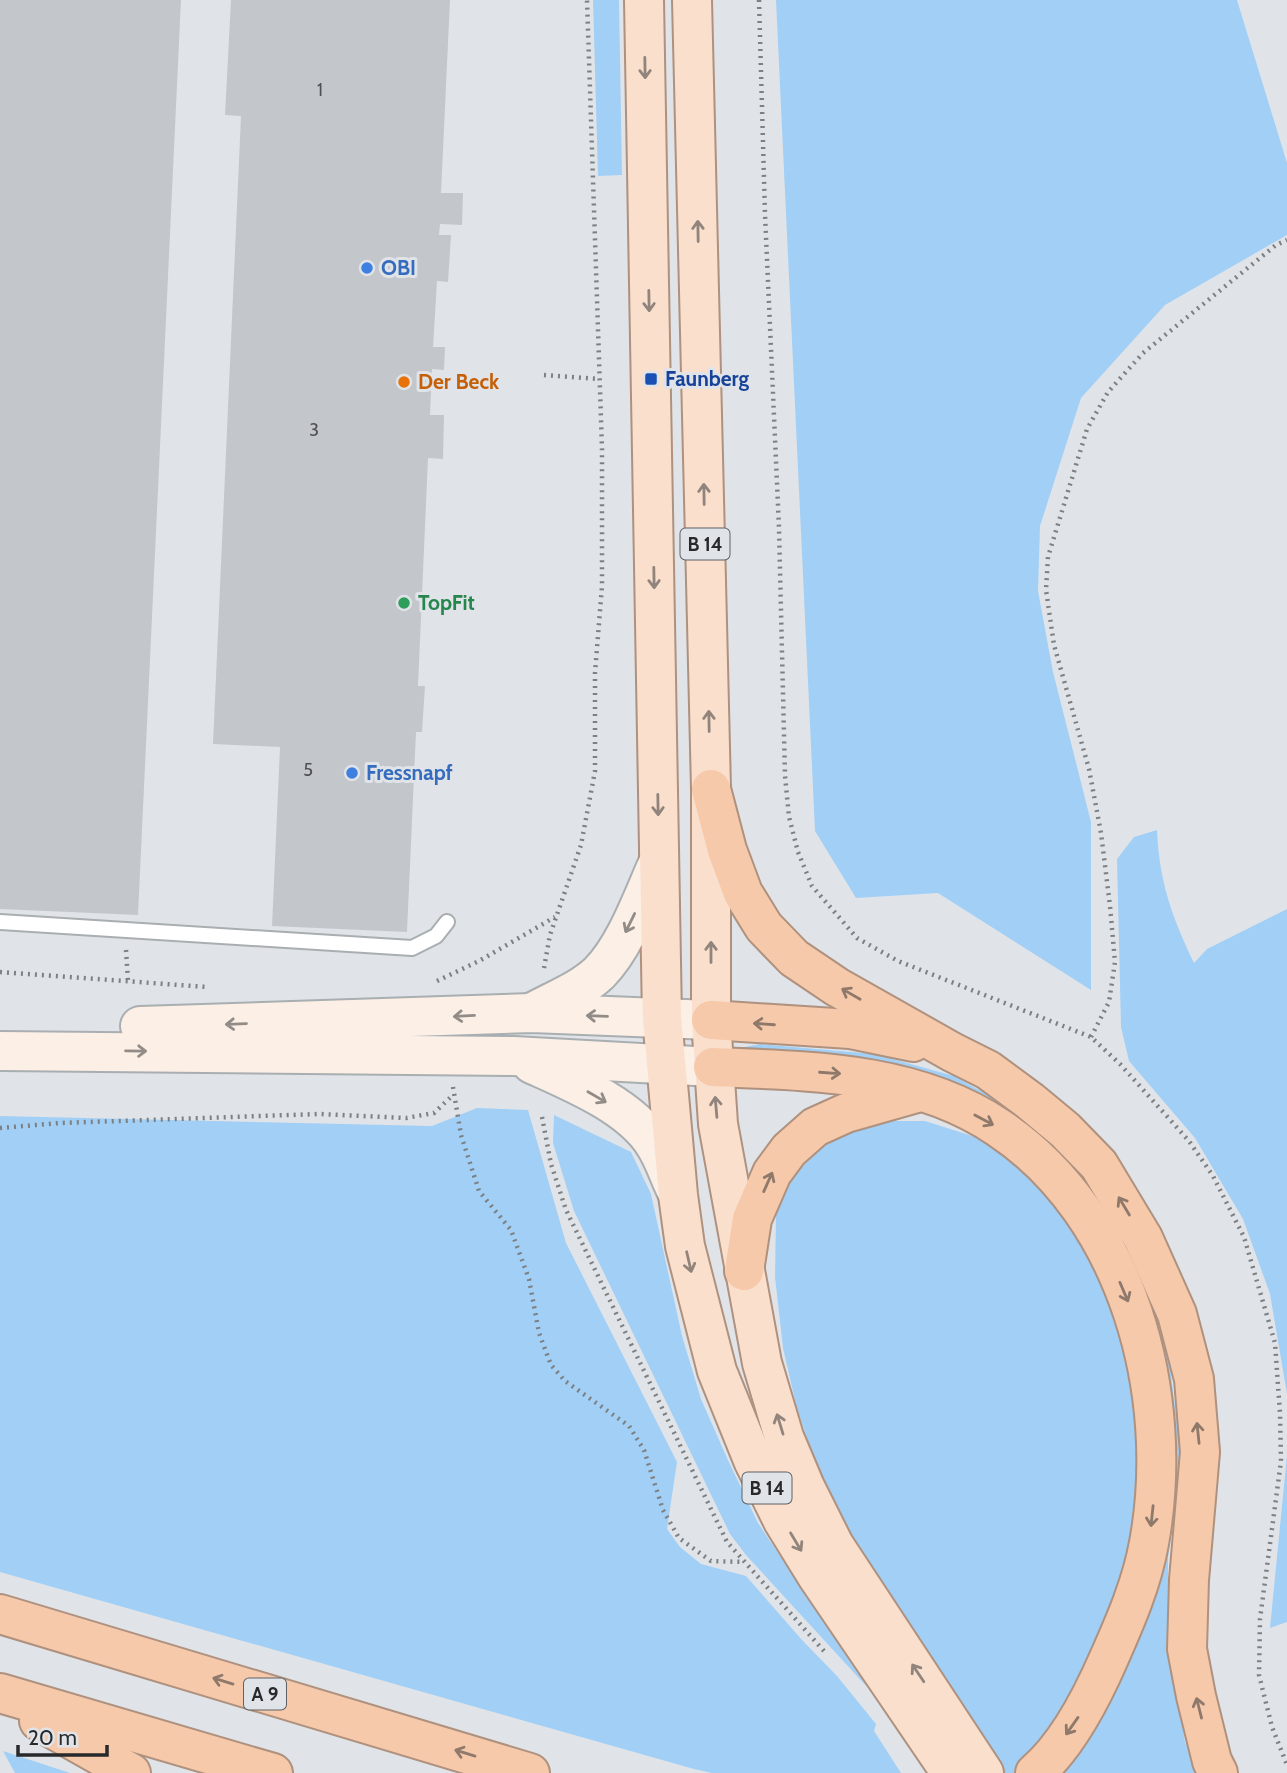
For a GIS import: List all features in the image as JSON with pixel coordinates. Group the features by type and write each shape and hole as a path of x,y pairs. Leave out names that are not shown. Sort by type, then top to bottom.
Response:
{"highway":[{"path":"711,789 727,850 743,893 764,928 794,958 837,987 988,1070 1066,1130 1099,1164 1143,1238 1177,1314 1194,1380 1200,1452 1189,1580 1187,1649 1199,1709 1218,1773"},
{"path":"711,1020 850,1029 952,1052"},
{"path":"713,1067 841,1074 885,1081 953,1102 999,1127 1040,1160 1077,1201 1101,1237 1129,1303 1149,1373 1157,1463 1149,1544 1128,1616 1091,1700 1046,1764 1035,1773"},
{"path":"744,1270 752,1219 772,1173 789,1150 815,1127 846,1113 922,1092"},
{"name":"A 9","path":"0,1614 530,1773"},
{"path":"0,1693 273,1773"},
{"path":"0,1700 131,1773"}],"main road":[{"name":"B 14","path":"644,0 662,1018 685,1246 717,1371 753,1460 783,1521 817,1576 947,1749 984,1773"},
{"name":"B 14","path":"691,0 711,789 711,1020 718,1124 762,1363 784,1437 805,1487 947,1749"},
{"path":"532,1013 581,987 599,972 627,930 659,861"},
{"path":"0,1028 219,1025 532,1013 711,1020"},
{"path":"0,1051 514,1056 713,1067"},
{"path":"514,1056 575,1084 638,1125 655,1144 678,1195"}],"lane":[{"path":"0,922 412,948 436,936 447,922"}],"path":[{"path":"543,974 556,916 581,845 595,771 595,673 602,586 602,449 587,0"},
{"path":"759,0 765,214 779,528 784,750 789,817 798,852 812,886 857,938 898,961"},
{"path":"1091,1037 1109,1002 1115,961 1111,906 1089,769 1054,645 1046,590 1048,557 1087,429 1108,392 1143,353 1208,298 1276,245 1287,240"},
{"path":"544,375 599,379"},
{"path":"435,982 480,961 556,916"},
{"path":"0,972 209,987"},
{"path":"454,1055 453,1094 461,1135 479,1191 511,1230 529,1279 539,1333 551,1365 565,1381 629,1426 643,1450 663,1510 679,1538 711,1562 744,1562"},
{"path":"0,1128 60,1123 319,1114 407,1118 434,1113 453,1094"},
{"path":"542,1116 551,1164 566,1210 727,1542 832,1661"}],"shaded area":[{"path":"593,0 619,0 622,175 598,176"},
{"path":"776,0 1237,0 1287,163 1287,235 1165,305 1081,398 1040,526 1038,591 1053,672 1091,822 1091,990 938,893 856,898 815,831"},
{"path":"1157,830 1168,898 1194,963 1207,949 1287,909 1287,1394 1270,1294 1243,1219 1195,1138 1129,1061 1121,1027 1117,859 1134,837"},
{"path":"760,1044 874,1054 954,1076 1027,1117 1087,1177 1131,1247 1169,1360 1181,1453 1168,1558 1168,1610 1173,1670 1185,1742 1198,1773 1054,1773 1119,1674 1165,1379 1012,1119 747,1055 740,1048"},
{"path":"477,1108 528,1110 566,1243 677,1462 667,1529 680,1547 701,1564 746,1576 837,1676 876,1724 874,1731 901,1773 712,1773 694,1769 0,1572 0,1116 432,1126"},
{"path":"554,1115 631,1152 651,1194 682,1336 701,1399 727,1458 758,1523 868,1688 730,1534 574,1211 553,1143"},
{"path":"870,1121 925,1121 982,1139 1033,1176 1077,1227 1110,1303 1133,1385 1138,1470 1125,1571 1096,1657 1060,1716 1015,1773 1005,1773 968,1721 842,1524 819,1473 797,1409 783,1348 775,1277 776,1215 790,1179 827,1142"},
{"path":"1287,1455 1287,1622 1270,1628"},
{"path":"3,1751 70,1773 15,1773"}],"building":[{"path":"0,0 181,0 138,915 0,909"},
{"path":"231,0 450,0 441,193 463,193 462,225 440,224 439,235 451,235 448,282 437,281 433,347 445,347 444,370 432,369 430,415 444,415 443,459 428,458 418,686 425,686 422,732 416,732 407,932 272,926 280,747 213,744 241,116 225,115"}],"place":[{"name":"OBI","path":"367,268"},
{"name":"Faunberg","path":"651,379"},
{"name":"Der Beck","path":"404,382"},
{"name":"TopFit","path":"404,603"},
{"name":"Fressnapf","path":"352,773"}]}
